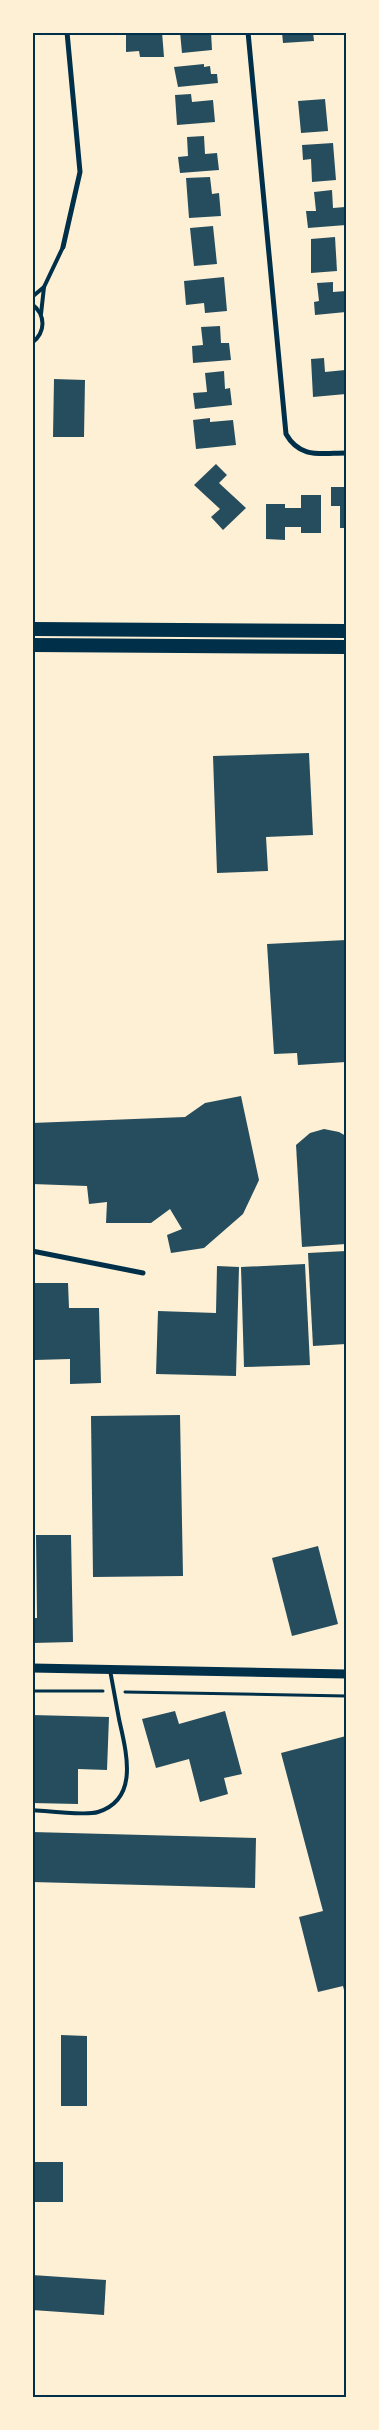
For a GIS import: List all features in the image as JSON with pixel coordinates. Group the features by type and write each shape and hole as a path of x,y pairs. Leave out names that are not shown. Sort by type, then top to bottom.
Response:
{"highway":[{"path":"32,629 346,631"},
{"path":"32,645 346,647"}],"street":[{"path":"63,247 80,172 67,32"},
{"path":"248,32 286,434 292,445 301,451 346,453"},
{"path":"32,1251 143,1273"},
{"path":"32,1668 346,1674"}],"lane":[{"path":"32,343 42,332 41,314 44,286 63,247"},
{"path":"32,296 44,286"},
{"path":"32,304 41,314"},
{"path":"32,1810 97,1813 111,1805 122,1794 128,1774 127,1755 110,1670"}],"path":[{"path":"32,1691 346,1696"}],"building":[{"path":"126,32 162,32 164,57 140,57 139,51 126,52"},
{"path":"180,32 211,32 212,50 182,53"},
{"path":"282,32 313,32 314,41 283,43"},
{"path":"204,64 204,67 210,66 211,74 217,74 218,83 178,87 174,67"},
{"path":"191,94 192,102 213,100 215,122 177,125 175,95"},
{"path":"325,99 328,131 301,133 298,101"},
{"path":"204,136 205,154 217,153 219,170 180,173 178,157 188,156 187,137"},
{"path":"333,143 336,180 312,182 311,159 303,160 302,145"},
{"path":"210,177 212,194 219,193 221,216 189,218 186,178"},
{"path":"332,190 333,208 345,207 346,225 308,228 306,211 316,211 314,192"},
{"path":"213,226 217,264 194,266 190,228"},
{"path":"335,237 337,271 311,273 311,239"},
{"path":"224,277 227,311 205,313 204,303 186,305 184,281"},
{"path":"333,282 333,292 346,291 346,312 315,315 314,302 319,301 317,283"},
{"path":"220,326 221,343 229,343 231,360 193,363 192,346 203,345 201,327"},
{"path":"324,358 325,372 345,370 346,394 313,397 311,359"},
{"path":"224,371 225,389 230,388 232,405 195,409 193,393 207,392 205,373"},
{"path":"54,379 85,380 84,437 53,437"},
{"path":"210,418 210,422 233,420 236,445 196,449 193,420"},
{"path":"216,464 227,475 219,483 246,508 223,530 211,517 220,509 194,485"},
{"path":"331,487 346,487 346,528 340,528 340,506 331,506"},
{"path":"301,495 321,495 321,533 301,533 301,527 285,527 285,540 266,539 266,504 285,504 285,508 301,508"},
{"path":"309,753 313,835 266,837 268,871 217,873 213,756"},
{"path":"346,940 346,1062 298,1065 297,1053 274,1054 267,944"},
{"path":"241,1096 259,1180 243,1214 204,1248 171,1253 167,1235 182,1229 170,1209 151,1223 106,1223 107,1202 89,1204 87,1186 32,1184 32,1123 185,1117 205,1103"},
{"path":"324,1129 339,1132 346,1136 346,1244 302,1247 296,1145 310,1133"},
{"path":"346,1251 346,1344 313,1346 308,1253"},
{"path":"305,1264 310,1365 244,1367 241,1267"},
{"path":"217,1266 239,1267 236,1376 156,1374 158,1311 216,1313"},
{"path":"34,1283 68,1283 69,1308 99,1308 101,1383 70,1384 70,1359 35,1360"},
{"path":"180,1415 183,1576 93,1577 91,1416"},
{"path":"36,1535 71,1535 73,1642 32,1643 32,1618 37,1618"},
{"path":"318,1546 338,1624 292,1636 272,1558"},
{"path":"175,1711 179,1724 225,1711 242,1774 224,1778 228,1794 200,1802 189,1759 156,1768 142,1719"},
{"path":"32,1715 109,1717 107,1770 78,1769 78,1804 32,1803"},
{"path":"346,1736 346,1998 343,1986 318,1992 299,1917 323,1911 281,1753"},
{"path":"32,1832 256,1838 255,1888 32,1882"},
{"path":"61,2035 87,2036 87,2106 61,2106"},
{"path":"32,2162 63,2162 63,2202 32,2202"},
{"path":"32,2275 106,2280 104,2315 32,2310"}]}
